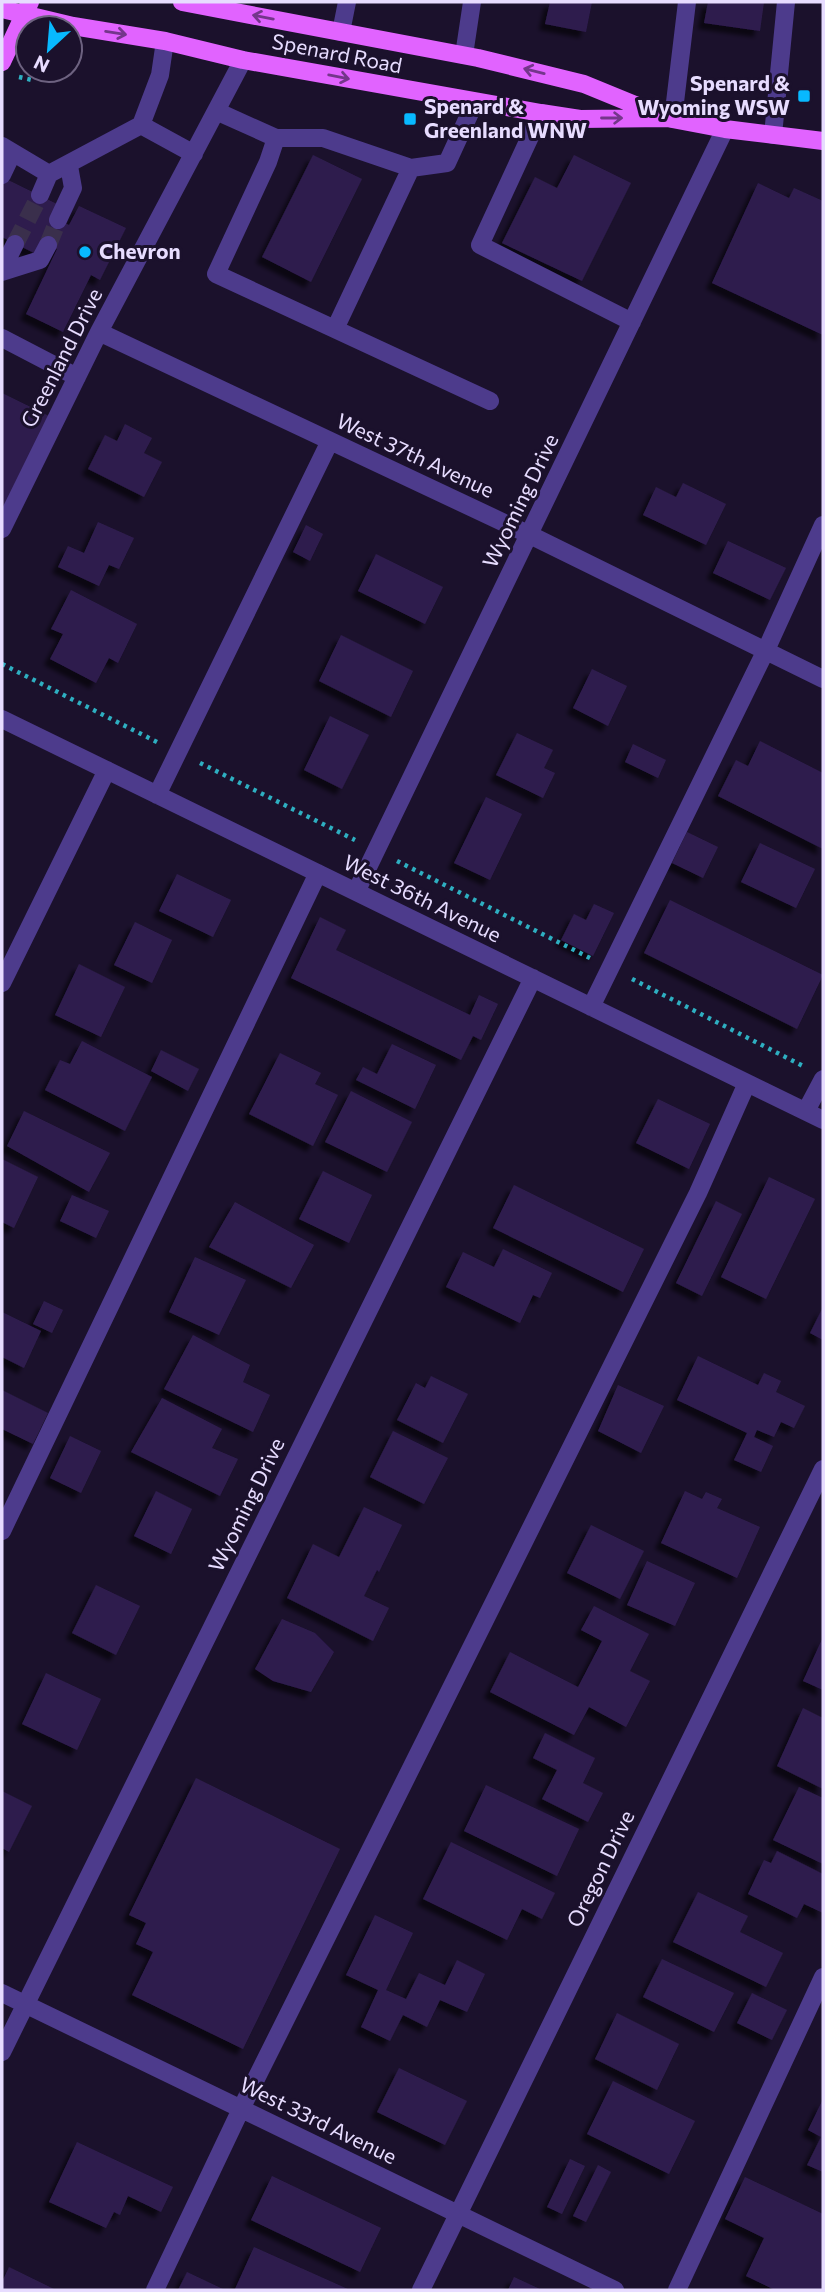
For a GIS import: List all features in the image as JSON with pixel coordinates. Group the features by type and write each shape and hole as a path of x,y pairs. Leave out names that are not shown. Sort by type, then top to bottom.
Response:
{"main road":[{"name":"Spenard Road","path":"192,3 464,55 584,83 670,119"},
{"name":"Spenard Road","path":"2,9 27,8 73,26 165,41 243,60 541,113 580,119 670,119 823,141"},
{"path":"2,62 27,8"}],"street":[{"path":"341,33 346,2"},
{"path":"464,55 472,2"},
{"path":"670,119 687,2"},
{"path":"773,135 786,2"},
{"path":"40,195 49,174 69,166 141,125 160,75 165,41"},
{"name":"Greenland Drive","path":"2,529 99,332 243,60"},
{"path":"216,111 276,138 323,138 411,168 447,163 475,102"},
{"path":"541,113 480,245 632,322"},
{"path":"141,125 194,154"},
{"name":"Wyoming Drive","path":"356,892 725,129"},
{"path":"276,138 268,162 216,274 491,401"},
{"path":"2,175 7,150 49,174"},
{"path":"58,220 73,188 69,166"},
{"path":"335,329 411,168"},
{"path":"2,271 15,244"},
{"path":"2,271 40,260 48,245"},
{"name":"West 37th Avenue","path":"99,332 530,535 823,679"},
{"path":"2,338 77,377"},
{"path":"157,795 330,441"},
{"path":"591,1007 766,650 823,525"},
{"name":"West 36th Avenue","path":"2,719 823,1120"},
{"path":"2,983 107,770"},
{"path":"2,1531 318,873"},
{"name":"Wyoming Drive","path":"2,2052 533,978"},
{"path":"806,1111 819,1075"},
{"path":"155,2290 241,2109 698,1193 747,1083"},
{"name":"Oregon Drive","path":"421,2290 823,1469"},
{"path":"677,2290 823,1978"},
{"name":"West 33rd Avenue","path":"2,1993 615,2290"}],"path":[{"path":"2,664 377,850 819,1075"}],"building":[{"path":"550,2 592,2 586,32 545,24"},
{"path":"708,2 764,2 760,31 704,23"},
{"path":"313,155 362,179 311,282 262,257"},
{"path":"574,155 631,183 582,281 502,243 535,177 557,188"},
{"name":"Chevron","path":"2,177 61,206 58,220 69,225 79,206 126,228 100,280 91,275 63,332 26,314 57,249 42,242 36,254 2,237"},
{"path":"758,183 789,198 794,188 823,201 823,335 712,283"},
{"path":"2,393 49,416 2,512"},
{"path":"125,424 152,438 144,453 162,462 144,497 88,469 105,435 117,441"},
{"path":"683,483 726,504 706,545 643,515 656,487 676,497"},
{"path":"98,522 134,538 119,569 109,565 99,586 58,567 68,546 84,553"},
{"path":"306,525 323,534 310,561 293,552"},
{"path":"728,541 786,568 770,600 713,573"},
{"path":"376,554 443,587 425,624 358,591"},
{"path":"71,590 137,624 118,663 109,658 96,683 50,659 63,634 51,629"},
{"path":"341,635 413,671 391,717 319,681"},
{"path":"592,669 627,686 608,726 573,708"},
{"path":"330,716 369,735 342,789 304,770"},
{"path":"517,733 553,750 544,768 555,773 543,798 496,775"},
{"path":"760,741 823,773 823,849 718,796 736,760 748,766"},
{"path":"633,744 666,760 658,778 625,762"},
{"path":"486,797 522,814 490,880 454,863"},
{"path":"687,832 718,847 703,878 672,863"},
{"path":"760,843 815,869 796,908 741,882"},
{"path":"177,874 231,900 213,937 159,911"},
{"path":"670,900 823,975 797,1029 644,953"},
{"path":"594,904 614,913 593,956 561,940 574,914 586,920"},
{"path":"320,917 346,930 336,950 470,1015 479,995 498,1004 481,1040 473,1036 461,1060 291,978"},
{"path":"135,922 172,940 152,983 114,965"},
{"path":"79,964 125,987 101,1037 55,1015"},
{"path":"82,1041 152,1077 125,1131 45,1090 60,1060 70,1064"},
{"path":"392,1044 436,1065 415,1109 356,1080 363,1067 377,1074"},
{"path":"161,1050 199,1069 188,1091 151,1071"},
{"path":"280,1053 321,1073 315,1084 338,1095 313,1146 249,1114"},
{"path":"351,1091 412,1122 387,1172 325,1142"},
{"path":"658,1099 710,1124 689,1169 636,1143"},
{"path":"24,1111 110,1153 89,1192 7,1146"},
{"path":"2,1159 38,1177 14,1228 2,1222"},
{"path":"323,1171 372,1195 349,1243 299,1219"},
{"path":"769,1177 815,1199 766,1299 721,1277"},
{"path":"514,1185 644,1249 623,1292 493,1228"},
{"path":"72,1195 109,1211 96,1238 60,1221"},
{"path":"716,1201 742,1214 702,1296 676,1283"},
{"path":"235,1202 314,1245 291,1288 209,1247"},
{"path":"503,1249 552,1273 540,1298 533,1295 520,1323 446,1287 463,1252 494,1267"},
{"path":"195,1257 246,1280 219,1335 169,1312"},
{"path":"44,1301 63,1310 52,1333 33,1324"},
{"path":"823,1307 823,1340 810,1333"},
{"path":"2,1312 41,1331 24,1368 2,1357"},
{"path":"193,1335 250,1365 243,1382 270,1395 253,1432 164,1389"},
{"path":"698,1356 758,1385 764,1373 781,1381 776,1392 805,1406 794,1428 781,1422 774,1437 757,1430 754,1437 773,1446 761,1472 734,1460 747,1433 677,1400"},
{"path":"431,1376 468,1394 443,1443 397,1420 416,1383 425,1388"},
{"path":"618,1385 664,1406 641,1453 598,1431"},
{"path":"2,1390 48,1413 33,1444 2,1429"},
{"path":"162,1398 222,1429 212,1448 238,1459 220,1496 131,1452"},
{"path":"393,1431 448,1458 424,1504 370,1477"},
{"path":"70,1436 101,1451 81,1493 50,1478"},
{"path":"156,1491 192,1509 171,1554 134,1536"},
{"path":"685,1491 702,1499 706,1492 722,1499 717,1508 760,1527 737,1578 661,1543"},
{"path":"364,1507 402,1525 364,1596 389,1608 373,1641 287,1598 313,1544 339,1557"},
{"path":"591,1525 644,1551 620,1599 567,1573"},
{"path":"647,1561 695,1583 675,1626 627,1605"},
{"path":"96,1585 140,1606 116,1655 72,1633"},
{"path":"594,1606 649,1634 630,1671 650,1681 626,1727 589,1707 574,1735 490,1692 510,1652 578,1687 602,1641 581,1630"},
{"path":"282,1619 315,1633 334,1652 311,1692 273,1681 255,1669"},
{"path":"823,1637 823,1690 803,1681"},
{"path":"46,1673 101,1699 77,1750 22,1724"},
{"path":"803,1708 823,1718 823,1789 777,1766"},
{"path":"545,1733 595,1758 583,1783 603,1793 588,1822 542,1799 557,1770 533,1758"},
{"path":"196,1778 340,1849 243,2049 132,1995 153,1952 136,1944 146,1923 129,1915"},
{"path":"486,1785 579,1829 557,1876 464,1831"},
{"path":"799,1787 823,1798 823,1864 773,1840"},
{"path":"2,1791 32,1806 9,1852 2,1848"},
{"path":"451,1842 555,1893 542,1919 522,1909 507,1940 423,1899"},
{"path":"777,1851 823,1874 823,1913 804,1904 797,1918 748,1894 764,1860 771,1863"},
{"path":"698,1892 748,1916 740,1932 783,1953 766,1987 673,1942"},
{"path":"375,1915 413,1933 386,1990 406,1999 419,1973 445,1985 457,1960 485,1974 467,2012 440,2000 427,2027 403,2015 390,2041 361,2027 378,1990 346,1975"},
{"path":"662,1959 734,1993 714,2032 643,1997"},
{"path":"752,1993 787,2010 772,2040 737,2023"},
{"path":"617,2013 679,2044 657,2090 595,2059"},
{"path":"399,2068 467,2101 445,2145 377,2112"},
{"path":"613,2081 695,2121 669,2174 587,2134"},
{"path":"823,2099 823,2172 807,2165 821,2137 808,2130"},
{"path":"77,2142 173,2187 161,2212 128,2196 120,2215 114,2212 106,2228 49,2202"},
{"path":"570,2159 585,2166 562,2214 547,2207"},
{"path":"598,2165 611,2172 586,2222 573,2216"},
{"path":"272,2176 381,2228 360,2272 251,2220"},
{"path":"745,2177 823,2214 823,2290 775,2290 746,2276 764,2238 725,2219"},
{"path":"254,2247 350,2290 235,2289"},
{"path":"9,2267 56,2290 2,2290 2,2282"},
{"path":"187,2272 225,2290 178,2290"},
{"path":"514,2277 542,2290 508,2290"}],"tunnel":[{"path":"15,244 40,195"},
{"path":"48,245 58,220"}],"place":[{"name":"Spenard & Wyoming WSW","path":"804,96"},
{"name":"Spenard & Greenland WNW","path":"410,119"},
{"name":"Chevron","path":"85,252"}]}
